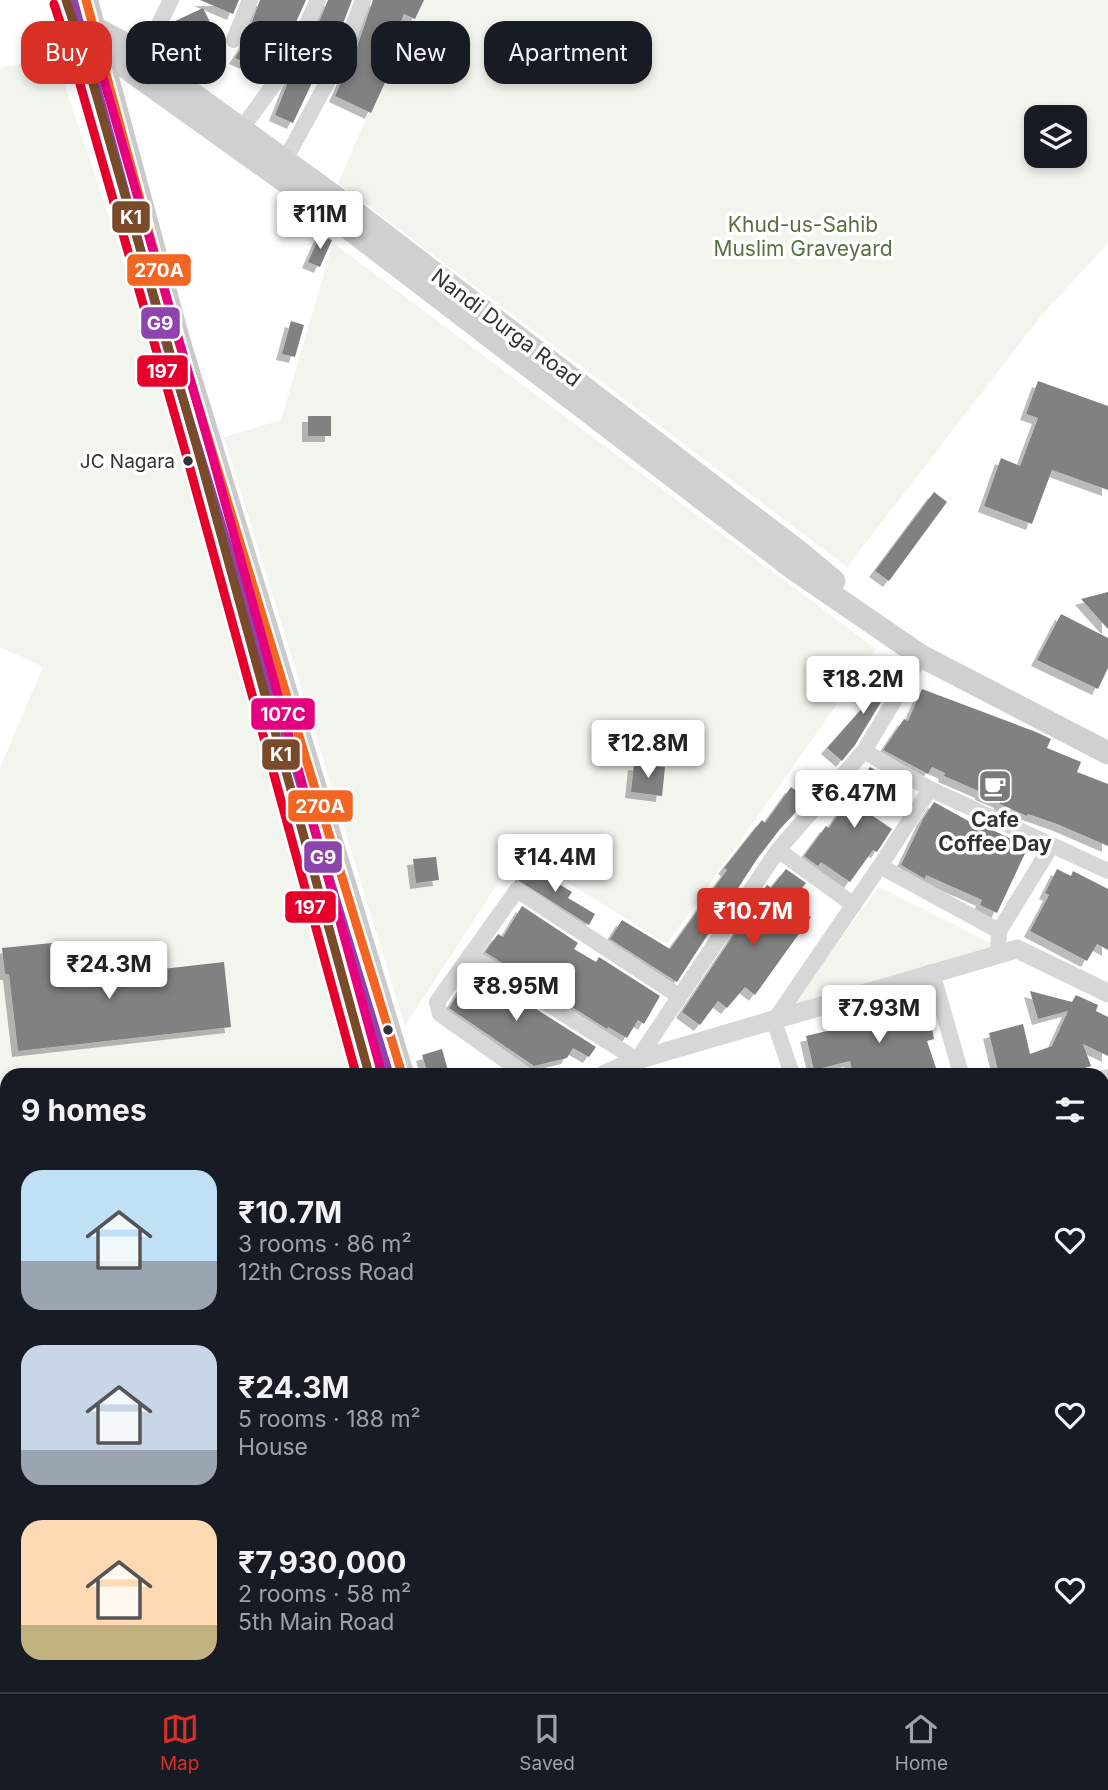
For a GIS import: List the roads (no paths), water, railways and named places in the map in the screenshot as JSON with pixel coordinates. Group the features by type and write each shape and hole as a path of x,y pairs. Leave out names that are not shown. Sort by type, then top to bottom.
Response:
{"main road":[{"path":"66,0 81,21"},
{"path":"84,21 86,0"},
{"name":"Nandi Durga Road","path":"112,61 236,136 285,160 804,556 921,656"},
{"path":"100,84 367,1068"},
{"path":"101,84 400,1068"},
{"name":"Nandi Durga Road","path":"173,84 321,207 794,569 921,656 1108,753"}],"street":[{"path":"160,21 171,0"},
{"path":"234,40 250,0"},
{"path":"236,136 288,65 318,0"},
{"path":"285,160 341,57 363,0"},
{"path":"639,1067 680,996 778,850 864,751 921,656"},
{"path":"864,751 930,789 1108,871"},
{"path":"774,1021 930,789"},
{"path":"998,954 999,930 1052,845"},
{"path":"778,850 854,905"},
{"path":"880,866 999,930"},
{"path":"516,1068 440,1014 437,1002 517,890 680,996"},
{"path":"639,1067 774,1021 1017,948 1108,993"},
{"path":"470,955 639,1067"},
{"path":"932,972 959,1068"},
{"path":"774,1021 790,1068"}],"place":[{"name":"JC Nagara","path":"188,461"},
{"name":"Cafe Coffee Day","path":"995,786"}],"park label":[{"name":"Khud-us-Sahib Muslim Graveyard","path":"803,237"}]}
